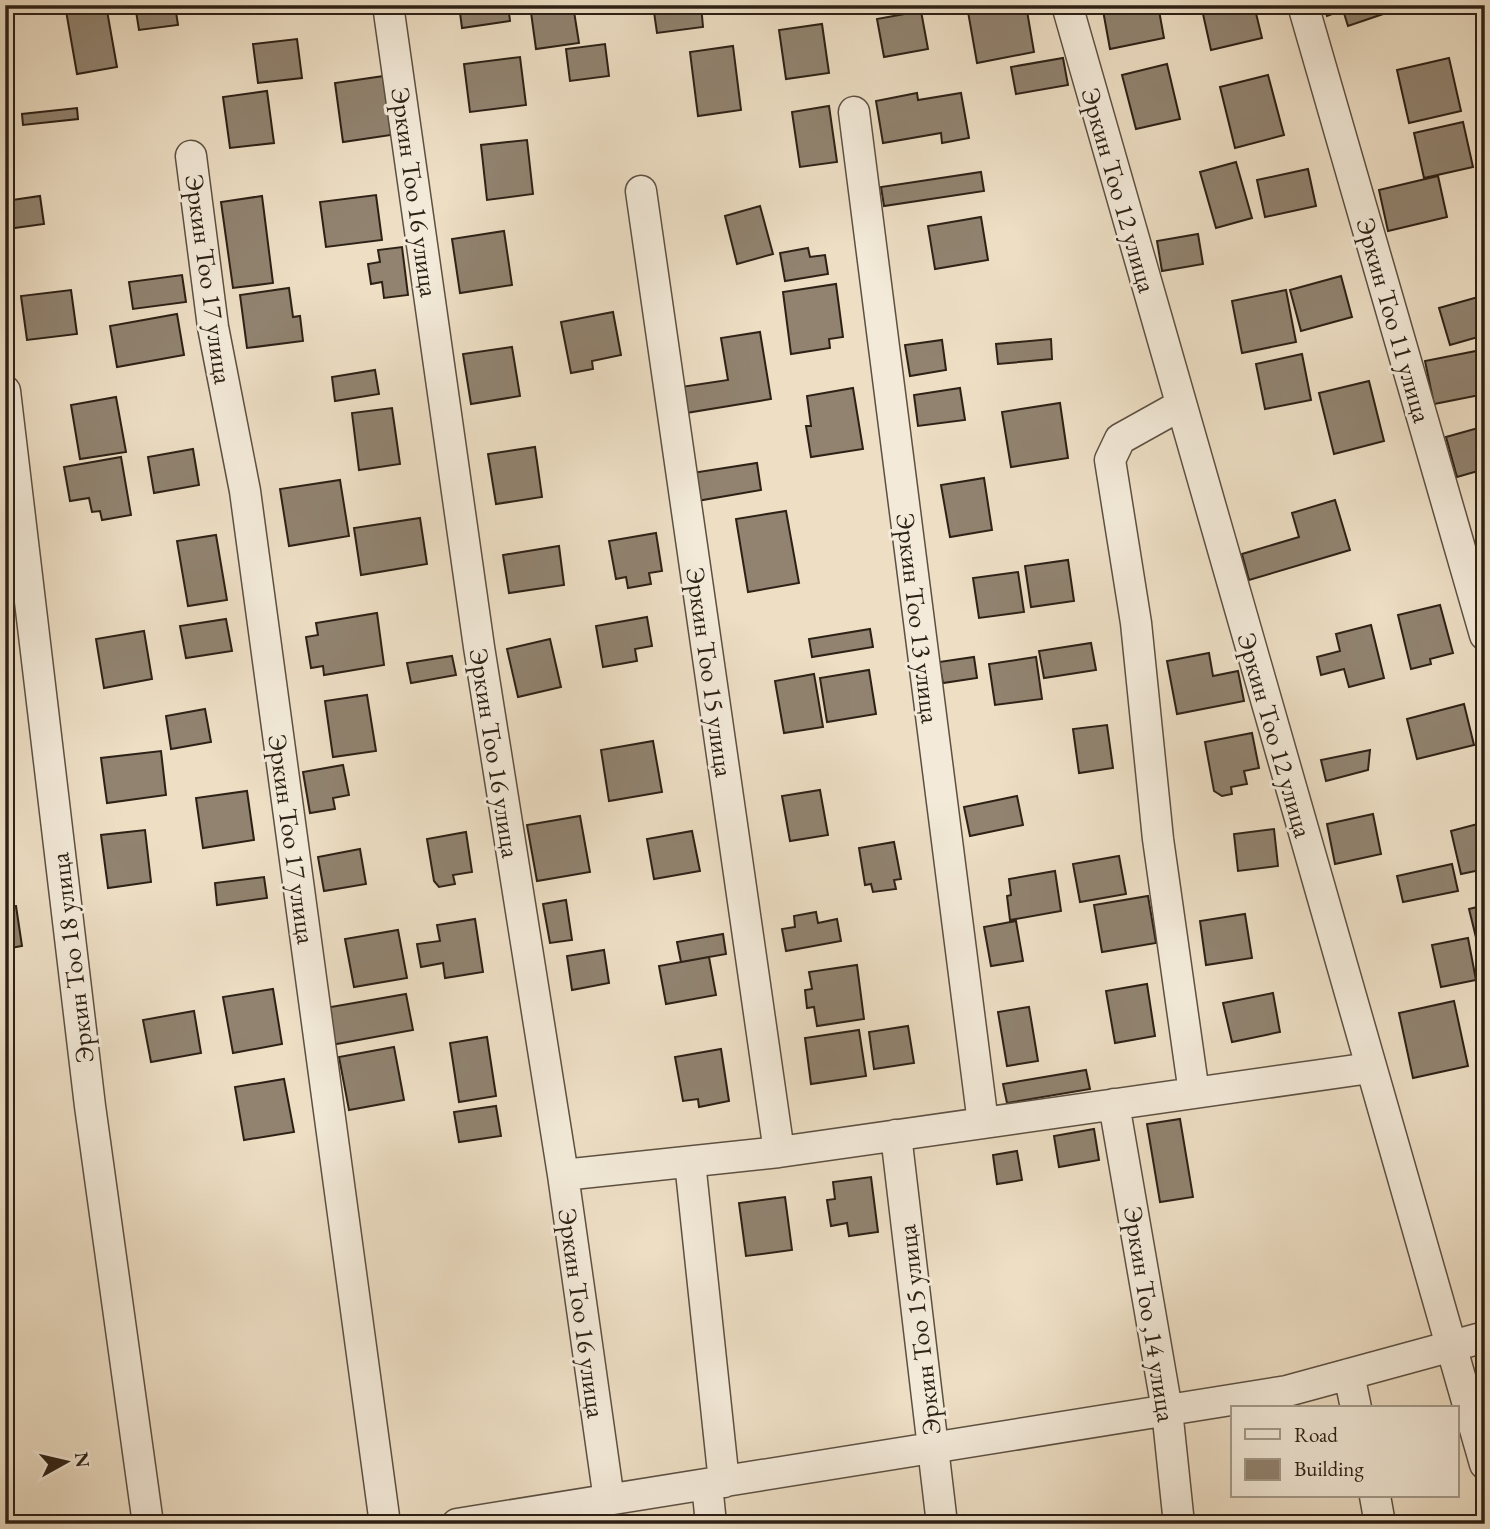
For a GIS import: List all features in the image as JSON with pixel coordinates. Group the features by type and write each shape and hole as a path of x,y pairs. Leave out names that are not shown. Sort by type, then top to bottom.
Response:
{"street":[{"name":"Эркин Тоо 16 улица","path":"388,5 479,648 563,1175 609,1500"},
{"name":"Эркин Тоо 12 улица","path":"1067,5 1485,1464"},
{"name":"Эркин Тоо 11 улица","path":"1303,5 1485,635"},
{"name":"Эркин Тоо 13 улица","path":"854,112 982,1123"},
{"name":"Эркин Тоо 17 улица","path":"191,156 213,327 245,491 385,1524"},
{"name":"Эркин Тоо 15 улица","path":"641,191 779,1152"},
{"name":"Эркин Тоо 18 улица","path":"5,391 88,1093 148,1524"},
{"path":"1181,405 1120,439 1110,460 1136,623 1158,838 1194,1093"},
{"path":"563,1175 779,1152 1370,1068"},
{"name":"Эркин Тоо ,14 улица","path":"1114,1104 1167,1410 1180,1524"},
{"name":"Эркин Тоо 15 улица","path":"896,1135 942,1524"},
{"path":"690,1162 715,1483 711,1524"},
{"path":"470,1523 1287,1391 1485,1337"},
{"path":"1349,1374 1356,1406"},
{"path":"1375,1498 1380,1524"}],"building":[{"path":"65,5 106,5 117,67 77,74"},
{"path":"135,5 175,5 178,25 139,30"},
{"path":"459,5 508,5 510,21 462,28"},
{"path":"530,5 573,5 579,43 536,49"},
{"path":"653,5 701,5 703,27 657,33"},
{"path":"1026,5 1034,52 977,63 967,6"},
{"path":"1102,5 1158,5 1164,38 1110,49"},
{"path":"1201,5 1254,5 1262,38 1211,50"},
{"path":"1324,5 1384,5 1386,13 1348,26 1343,10 1327,16"},
{"path":"921,11 928,49 884,57 877,19"},
{"path":"822,24 829,73 786,79 779,30"},
{"path":"297,39 302,78 258,83 253,44"},
{"path":"605,44 609,76 570,81 566,49"},
{"path":"733,46 741,110 698,116 690,52"},
{"path":"520,57 526,105 470,112 464,64"},
{"path":"1063,58 1068,85 1016,94 1011,67"},
{"path":"1449,58 1461,111 1409,123 1397,70"},
{"path":"1167,64 1180,119 1136,129 1122,75"},
{"path":"1268,75 1284,135 1235,148 1220,87"},
{"path":"384,76 391,135 343,142 335,83"},
{"path":"267,91 274,143 230,148 223,97"},
{"path":"917,93 918,100 961,93 969,138 942,143 941,133 883,143 876,101"},
{"path":"829,106 837,162 800,167 792,112"},
{"path":"77,108 78,119 23,125 22,114"},
{"path":"1463,122 1473,167 1424,178 1414,133"},
{"path":"527,140 533,194 487,200 481,145"},
{"path":"1236,162 1252,218 1216,228 1200,172"},
{"path":"1308,169 1316,206 1265,217 1257,180"},
{"path":"981,172 984,191 884,206 881,187"},
{"path":"1438,176 1447,217 1388,231 1379,190"},
{"path":"376,195 382,240 326,247 320,202"},
{"path":"40,196 44,224 7,229 5,201"},
{"path":"262,196 273,283 233,288 221,202"},
{"path":"760,206 773,254 737,264 725,216"},
{"path":"981,217 988,260 935,269 928,226"},
{"path":"504,231 512,285 460,293 452,239"},
{"path":"1198,234 1203,264 1162,271 1157,241"},
{"path":"402,247 408,295 384,298 382,282 371,284 368,264 380,262 378,250"},
{"path":"808,248 810,257 825,255 828,274 785,281 780,253"},
{"path":"182,275 186,302 133,309 129,282"},
{"path":"1341,276 1352,317 1301,331 1290,290"},
{"path":"836,284 843,337 829,339 830,348 791,354 783,292"},
{"path":"289,288 293,317 300,316 303,341 247,348 240,295"},
{"path":"71,290 77,334 27,340 21,296"},
{"path":"1286,290 1296,342 1242,353 1232,301"},
{"path":"1485,295 1485,335 1450,345 1439,308"},
{"path":"613,312 621,355 592,361 593,369 571,373 561,322"},
{"path":"177,314 184,355 117,367 110,326"},
{"path":"760,332 771,399 686,413 681,387 728,380 721,338"},
{"path":"1051,339 1052,359 998,364 996,344"},
{"path":"942,340 946,370 910,376 905,345"},
{"path":"512,347 520,396 471,404 463,354"},
{"path":"1481,350 1485,370 1485,394 1434,404 1425,361"},
{"path":"1302,354 1311,400 1265,409 1256,364"},
{"path":"375,370 379,394 335,401 332,377"},
{"path":"1369,381 1384,441 1334,454 1319,393"},
{"path":"853,388 863,449 811,457 806,426 811,426 807,396"},
{"path":"960,388 965,420 918,426 914,395"},
{"path":"116,397 126,452 80,459 71,405"},
{"path":"1060,403 1068,458 1011,467 1002,412"},
{"path":"392,408 400,464 359,470 352,413"},
{"path":"1485,426 1485,469 1457,477 1446,437"},
{"path":"535,447 542,497 496,504 488,454"},
{"path":"193,449 199,485 154,493 148,457"},
{"path":"121,457 131,515 102,520 100,511 92,512 89,498 70,501 64,467"},
{"path":"757,463 761,490 697,501 692,473"},
{"path":"984,478 992,530 950,537 941,485"},
{"path":"340,480 349,536 289,546 280,489"},
{"path":"1335,500 1350,550 1249,580 1242,554 1299,537 1292,513"},
{"path":"786,511 799,583 748,592 736,519"},
{"path":"420,518 427,564 361,575 354,528"},
{"path":"656,533 662,571 649,573 651,584 628,588 626,577 616,579 609,541"},
{"path":"216,535 227,600 188,606 177,541"},
{"path":"559,546 564,585 509,593 503,555"},
{"path":"1068,560 1074,601 1031,607 1025,566"},
{"path":"1018,572 1024,612 979,618 973,578"},
{"path":"1440,605 1453,653 1430,659 1431,664 1411,669 1398,615"},
{"path":"377,613 384,665 324,675 323,666 311,668 306,637 318,635 316,623"},
{"path":"647,617 652,646 635,649 637,661 603,667 596,626"},
{"path":"226,619 232,651 186,658 180,626"},
{"path":"1371,625 1384,678 1349,687 1344,669 1321,675 1317,657 1340,651 1336,634"},
{"path":"870,629 873,647 812,657 809,639"},
{"path":"144,631 152,679 104,688 96,639"},
{"path":"550,639 561,687 518,697 507,649"},
{"path":"1091,643 1096,670 1044,678 1039,651"},
{"path":"1209,653 1213,676 1238,671 1244,701 1177,714 1167,661"},
{"path":"452,656 456,675 411,683 407,663"},
{"path":"974,657 977,678 943,683 939,662"},
{"path":"1036,657 1042,699 995,705 989,664"},
{"path":"869,670 876,714 827,722 820,678"},
{"path":"814,674 823,727 784,733 775,681"},
{"path":"367,695 376,751 333,757 325,701"},
{"path":"1464,704 1474,745 1417,759 1407,719"},
{"path":"205,709 211,742 171,749 166,716"},
{"path":"1107,725 1113,768 1079,773 1073,729"},
{"path":"1252,733 1259,768 1244,771 1247,784 1231,787 1232,794 1222,796 1214,791 1205,742"},
{"path":"653,741 662,792 609,801 601,750"},
{"path":"1370,750 1368,770 1326,781 1321,760"},
{"path":"161,751 166,795 107,803 101,758"},
{"path":"343,765 349,795 333,798 335,809 310,813 303,772"},
{"path":"820,790 828,835 790,841 782,796"},
{"path":"247,791 254,840 203,848 196,798"},
{"path":"1017,796 1023,825 970,836 964,807"},
{"path":"1373,814 1381,854 1335,864 1327,824"},
{"path":"580,816 590,872 537,881 527,825"},
{"path":"1485,822 1485,869 1461,874 1451,831"},
{"path":"1274,829 1278,866 1238,871 1234,834"},
{"path":"145,830 151,882 108,888 101,835"},
{"path":"692,831 700,871 654,879 647,839"},
{"path":"466,832 472,872 453,875 455,884 439,887 434,881 427,839"},
{"path":"894,842 901,879 894,880 896,889 873,892 871,884 865,885 859,848"},
{"path":"360,849 366,884 324,891 318,857"},
{"path":"1119,856 1126,894 1080,902 1073,864"},
{"path":"1452,864 1458,891 1403,902 1397,876"},
{"path":"1055,871 1061,911 1010,920 1007,896 1011,895 1009,879"},
{"path":"264,877 267,898 217,905 215,883"},
{"path":"1148,896 1156,943 1102,952 1094,905"},
{"path":"566,900 572,940 550,943 543,904"},
{"path":"1485,905 1485,961 1482,962 1469,909"},
{"path":"16,906 22,946 5,949 5,907"},
{"path":"816,912 818,923 837,919 841,941 786,951 782,929 795,927 794,916"},
{"path":"1245,914 1252,958 1206,965 1200,921"},
{"path":"475,919 483,972 445,978 443,963 421,967 417,944 440,941 437,925"},
{"path":"1016,921 1023,961 991,966 984,927"},
{"path":"398,930 407,978 354,987 345,939"},
{"path":"723,934 726,954 681,962 677,942"},
{"path":"1468,938 1476,980 1441,987 1432,945"},
{"path":"604,950 609,983 572,990 567,956"},
{"path":"709,957 716,995 666,1004 659,966"},
{"path":"857,965 864,1019 817,1026 814,1007 807,1008 805,990 812,989 809,972"},
{"path":"1147,984 1155,1036 1115,1043 1106,991"},
{"path":"273,989 282,1044 233,1053 223,997"},
{"path":"1273,993 1280,1032 1232,1042 1223,1003"},
{"path":"406,994 413,1030 331,1045 325,1008"},
{"path":"1454,1001 1468,1066 1413,1078 1399,1013"},
{"path":"1029,1007 1038,1061 1007,1066 998,1012"},
{"path":"194,1011 201,1053 151,1062 143,1020"},
{"path":"908,1026 914,1063 874,1069 869,1032"},
{"path":"859,1030 866,1076 811,1084 805,1038"},
{"path":"487,1037 496,1096 459,1102 450,1043"},
{"path":"394,1047 404,1100 349,1110 339,1057"},
{"path":"721,1049 729,1101 699,1107 698,1099 683,1101 675,1057"},
{"path":"1086,1070 1090,1089 1007,1103 1003,1084"},
{"path":"284,1079 294,1132 244,1140 235,1087"},
{"path":"496,1106 501,1136 459,1142 454,1112"},
{"path":"1180,1119 1193,1197 1160,1202 1147,1124"},
{"path":"1094,1129 1099,1160 1059,1167 1054,1136"},
{"path":"1017,1151 1022,1180 997,1184 993,1155"},
{"path":"871,1177 878,1232 849,1236 847,1223 831,1226 827,1200 835,1199 833,1182"},
{"path":"785,1197 792,1250 746,1256 739,1203"}]}
